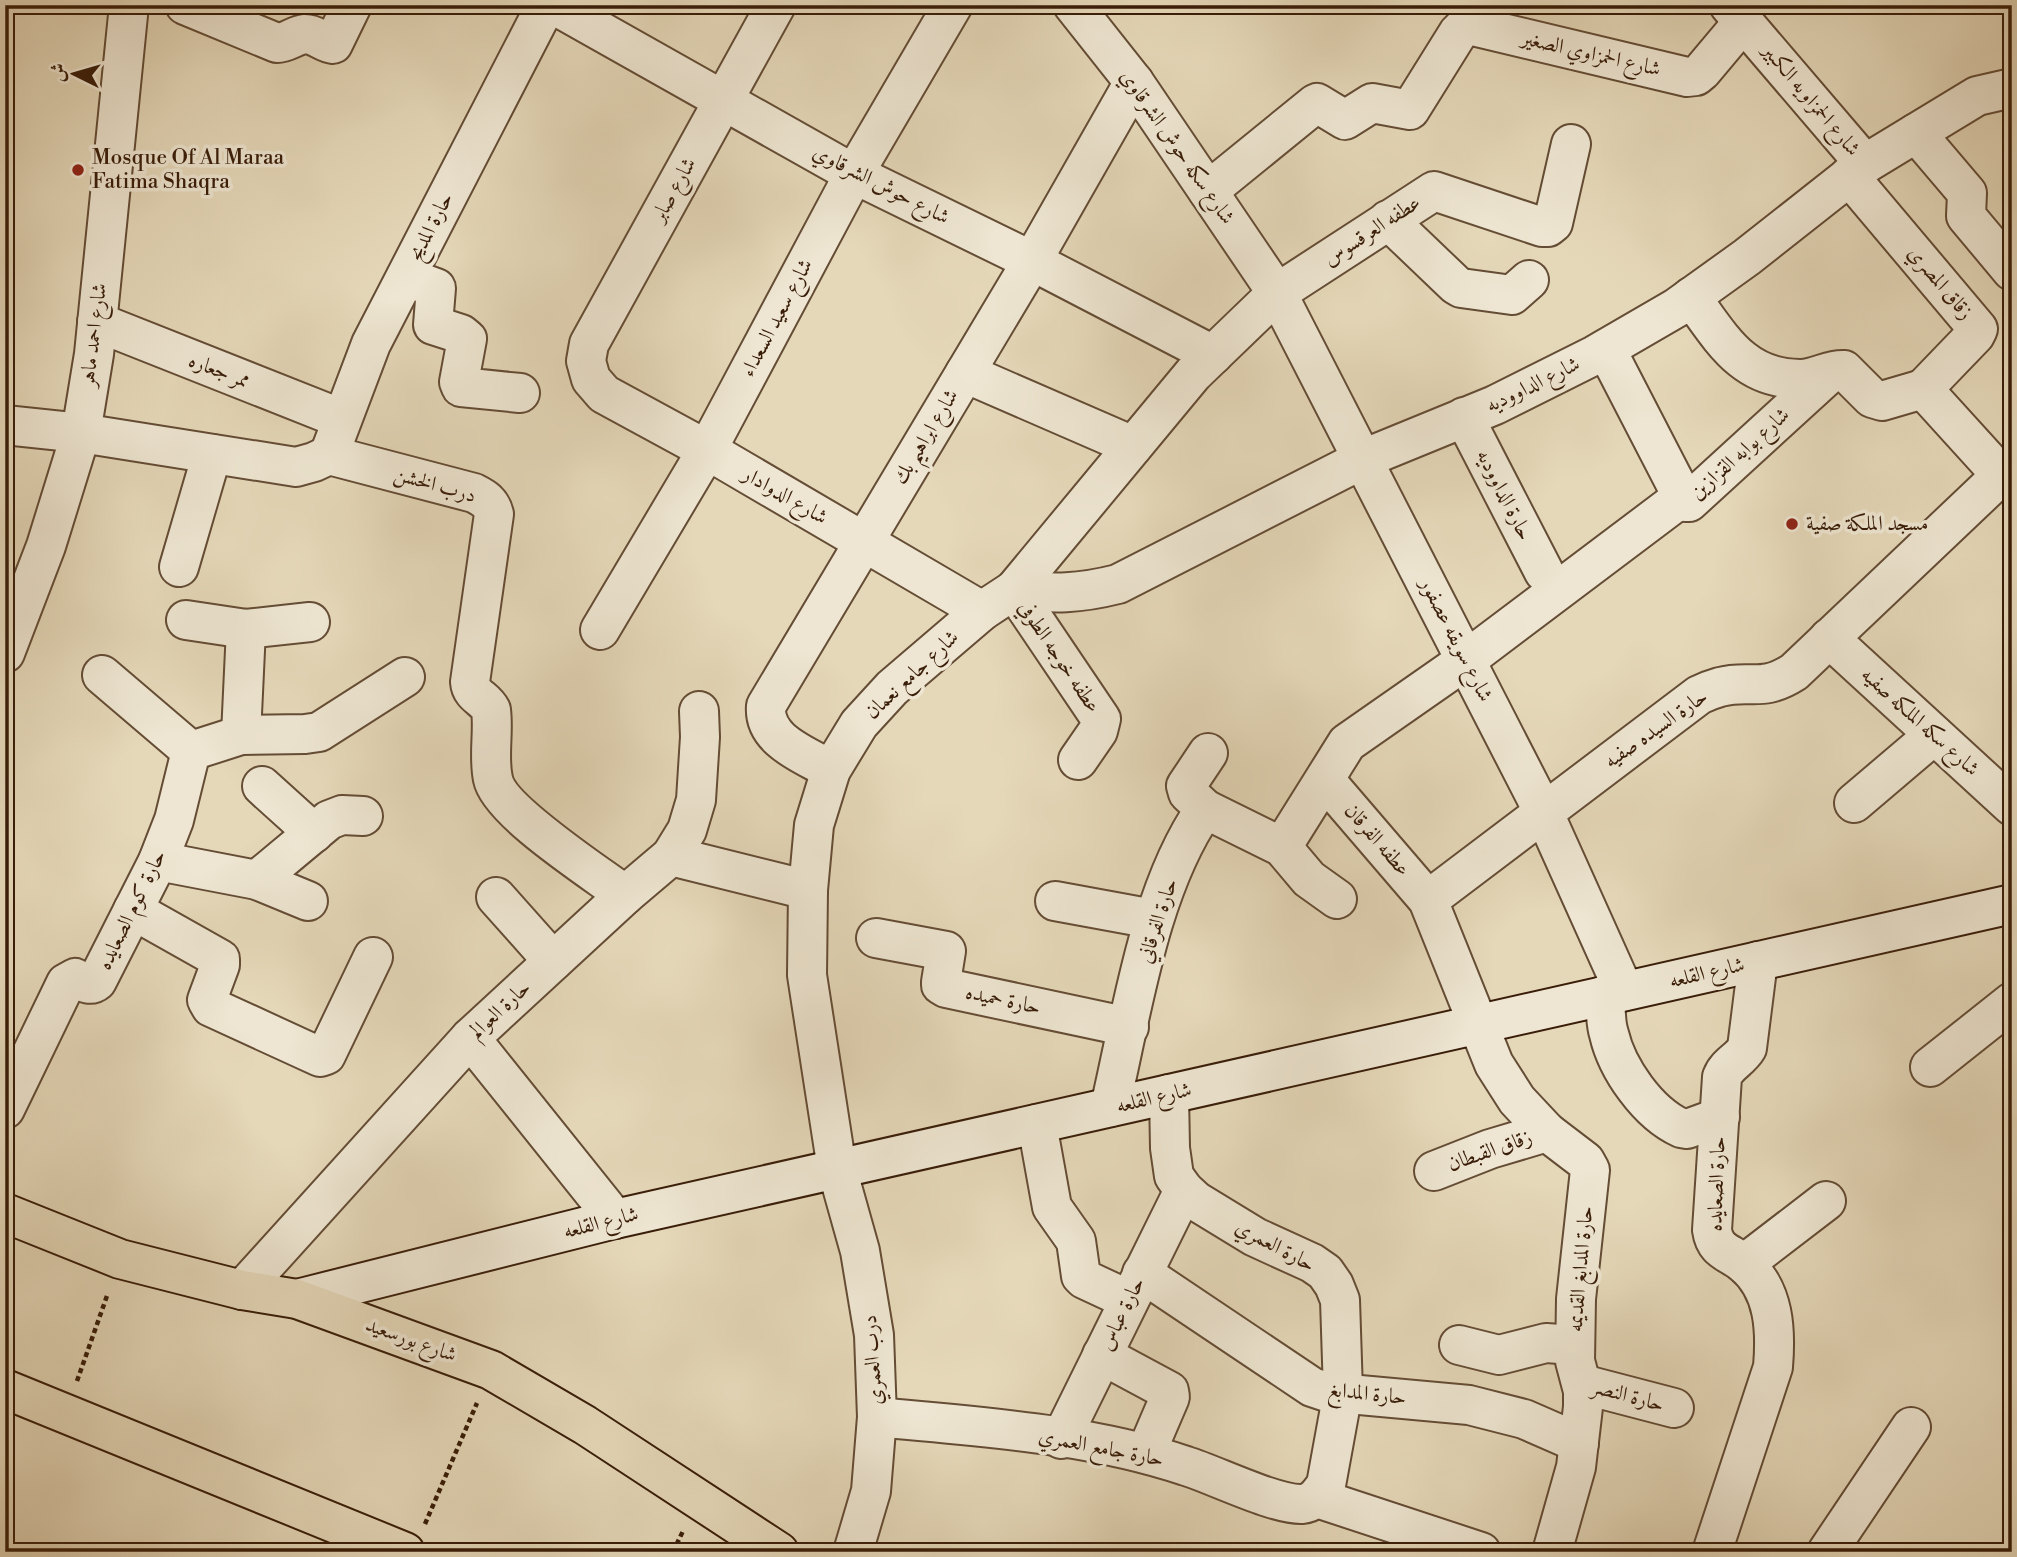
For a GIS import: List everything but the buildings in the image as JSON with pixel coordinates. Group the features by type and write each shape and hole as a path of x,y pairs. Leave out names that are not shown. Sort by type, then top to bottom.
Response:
{"main road":[{"name":"شارع بورسعيد","path":"5,1213 120,1259 242,1290 297,1299 491,1370 585,1425 779,1552"},
{"path":"5,1390 65,1415 414,1540"}],"street":[{"name":"شارع احمد ماهر","path":"5,653 46,546 81,433 97,322 129,5"},
{"path":"185,5 276,43 310,34 330,44 333,44 352,5"},
{"name":"حارة المديح","path":"328,455 371,344 546,5"},
{"name":"شارع حوش الشرقاوي","path":"554,5 854,174 1032,261 1213,355"},
{"name":"شارع صابر","path":"591,379 586,361 589,344 776,5"},
{"name":"شارع سعيد السعداء","path":"600,630 707,450 854,174 953,5"},
{"name":"شارع سكه حوش الشرقاوي","path":"1073,5 1134,82 1278,293"},
{"name":"شارع الحمزاويه الكبير","path":"1737,13 1857,170"},
{"name":"شارع الحمزاوي الصغير","path":"1208,191 1317,103 1345,120 1372,103 1410,110 1465,26 1687,77 1696,76 1702,71 1737,13"},
{"name":"شارع ابراهيم بك","path":"831,770 777,737 767,726 766,706 1032,261 1134,82"},
{"name":"شارع الداووديه","path":"1014,590 1056,594 1084,592 1118,584 1363,459 1495,404 1606,349 1691,297 1857,170 1977,96 2012,88"},
{"path":"1916,133 1967,193 1966,216 2012,271"},
{"name":"عطفه العرقسوس","path":"1278,293 1429,193 1438,191 1548,227 1553,223 1571,144"},
{"name":"زقاق المصري","path":"1857,170 1978,330 1923,389"},
{"path":"1388,220 1461,288 1512,295 1529,280"},
{"path":"406,277 438,291 433,325 461,334 467,339 459,382 461,387 520,393"},
{"name":"شارع جامع نعمان","path":"837,1169 807,975 808,890 814,825 831,770 859,724 892,688 982,611 1014,590 1193,374 1278,293"},
{"name":"شارع سويقه عصفور","path":"1278,293 1543,811 1614,993 1608,1033 1622,1068 1643,1098 1681,1128 1687,1129 1720,1117"},
{"path":"1691,297 1734,356 1756,370 1780,377 1804,379 1829,374 1835,369 1844,370 1872,398 1882,401 1923,389 2004,483"},
{"name":"ممر جعاره","path":"97,322 342,419"},
{"name":"شارع بوابه القزازين","path":"1606,349 1685,502 1689,502 1829,374"},
{"path":"965,373 1133,446"},
{"name":"شارع الدوادار","path":"591,379 604,394 707,450 982,611"},
{"name":"حارة الداووديه","path":"1464,417 1544,572"},
{"path":"5,425 81,433 296,467 328,455"},
{"path":"179,567 212,454"},
{"name":"درب الخشن","path":"328,455 474,493 484,498 491,506 494,514 470,682 474,694 488,703 491,710 492,778 497,792 515,813 625,895"},
{"name":"حارة السيده صفيه","path":"1428,900 1699,695 1721,687 1762,686 1779,682 1794,673 1829,638 2004,483"},
{"path":"1282,847 1348,743 1466,660 1681,498"},
{"name":"عطفه خوجه الطوفي","path":"1014,590 1101,719 1098,731 1078,760"},
{"path":"186,620 246,629 310,622"},
{"path":"241,735 246,629"},
{"name":"شارع سكه الملكه صفيه","path":"1829,638 2012,806"},
{"path":"102,675 191,751 241,735 318,732 405,677"},
{"name":"حارة العوالم","path":"242,1290 470,1038 671,856 687,830 696,800 699,711"},
{"path":"1854,803 1934,735"},
{"name":"حارة كوم الصعايده","path":"5,1109 66,983 75,978 88,984 97,981 158,860 174,820 191,751"},
{"path":"1208,753 1186,786 1188,793 1205,809 1282,847 1309,879 1337,900"},
{"name":"عطفه الفرقان","path":"1325,780 1428,900 1476,1025"},
{"path":"262,786 314,832"},
{"name":"حارة الفرقاني","path":"1110,1108 1153,919 1190,830 1205,809"},
{"path":"257,880 336,816 363,816"},
{"path":"671,856 808,890"},
{"path":"158,860 257,880 308,901"},
{"path":"496,897 553,961"},
{"path":"1055,901 1153,919"},
{"path":"133,910 217,956 220,965 207,1000 211,1007 320,1057 324,1057 373,957"},
{"name":"شارع القلعه","path":"297,1299 615,1219 1758,961 2009,910"},
{"name":"حارة حميده","path":"876,938 946,951 940,982 946,988 1129,1027"},
{"name":"حارة الصعايده","path":"1712,1552 1773,1367 1776,1335 1770,1303 1761,1284 1744,1264 1721,1250 1713,1237 1722,1077 1728,1065 1739,1059 1747,1048 1758,961"},
{"path":"1930,1066 2012,1002"},
{"name":"حارة المدابغ القديمه","path":"1476,1025 1494,1064 1517,1100 1547,1132 1581,1157 1590,1170 1576,1299 1574,1345 1575,1361 1582,1384 1583,1407 1576,1467 1552,1552"},
{"path":"470,1038 615,1219"},
{"path":"1169,1094 1170,1148 1174,1176 1184,1189"},
{"name":"حارة المدابغ","path":"1037,1124 1052,1207 1076,1241 1081,1276 1084,1279 1136,1286 1312,1388 1327,1392 1469,1405 1524,1419 1579,1443"},
{"name":"زقاق القبطان","path":"1434,1171 1490,1149 1547,1132"},
{"name":"درب العمري","path":"837,1169 860,1251 872,1323 877,1417 871,1491 853,1552"},
{"name":"حارة عباس","path":"1061,1438 1184,1189"},
{"name":"حارة العمري","path":"1184,1189 1196,1201 1255,1237 1312,1263 1325,1272 1334,1285 1339,1300 1343,1392 1326,1485 1317,1498"},
{"path":"1744,1264 1826,1201"},
{"path":"1459,1345 1499,1355 1546,1343 1574,1345"},
{"path":"1102,1355 1169,1391 1170,1397 1146,1453"},
{"name":"حارة النصر","path":"1582,1384 1674,1408"},
{"name":"حارة جامع العمري","path":"877,1417 981,1427 1146,1453 1282,1502 1304,1504 1317,1498"},
{"path":"1827,1552 1911,1427"},
{"path":"1317,1498 1481,1552"}],"path":[{"path":"65,1415 120,1259"},
{"path":"414,1540 491,1370"}],"place":[{"name":"Mosque Of Al Maraa Fatima Shaqra","path":"78,170"},
{"name":"مسجد الملكة صفية","path":"1792,524"}]}
